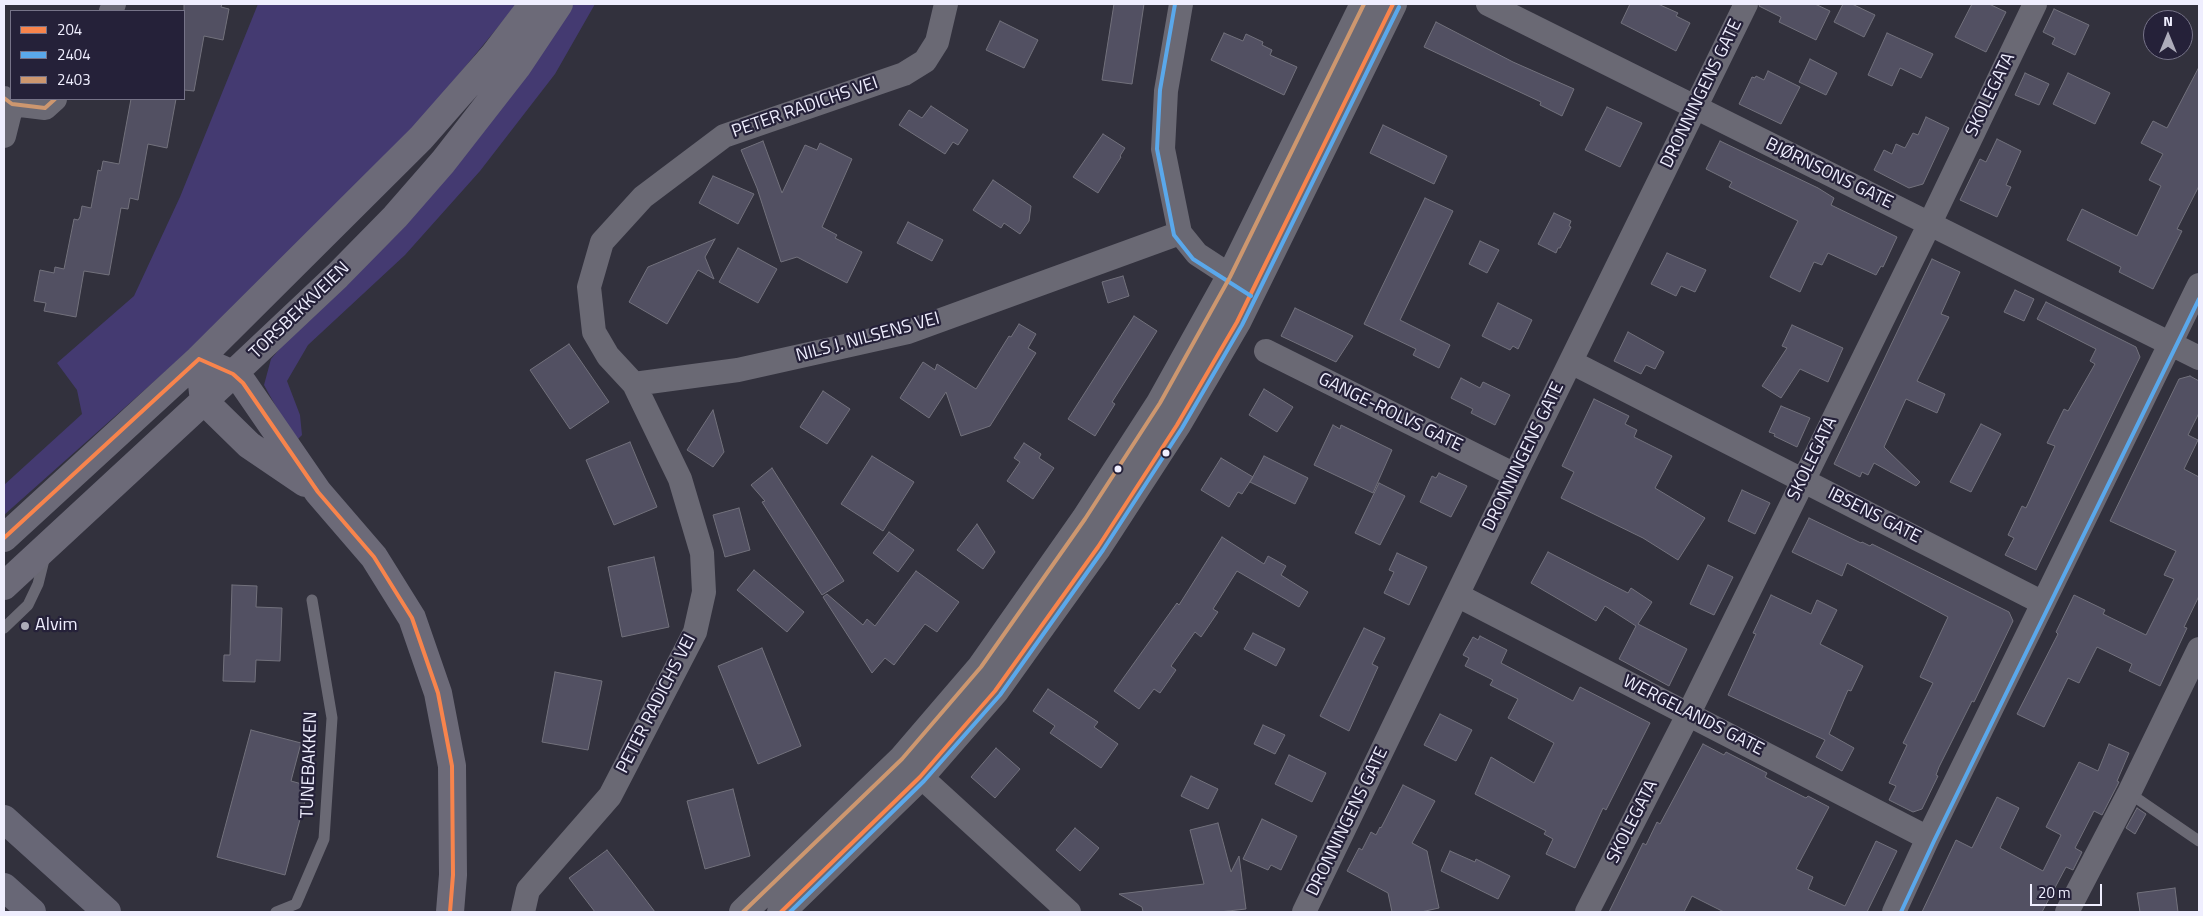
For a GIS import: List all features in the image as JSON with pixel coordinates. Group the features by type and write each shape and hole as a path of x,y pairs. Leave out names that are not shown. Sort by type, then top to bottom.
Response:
{"highway":[{"path":"4,819 107,912"},
{"path":"4,887 32,912"}],"main road":[{"name":"TORSBEKKVEIEN","path":"4,538 199,359 421,138 494,55 533,4"},
{"name":"TORSBEKKVEIEN","path":"4,586 233,374 343,270 395,217 443,162 517,67 560,4"},
{"path":"199,359 233,374 243,382 318,492 374,556 412,618 438,693 452,766 454,875 450,912"},
{"path":"199,359 204,401 249,445 318,492"}],"street":[{"name":"PETER RADICHS VEI","path":"523,912 528,890 610,796 695,632 704,592 702,553 680,479 634,384 608,356 594,332 589,287 602,242 643,197 724,136 904,74 925,61 937,42 946,4"},
{"path":"1181,4 1166,90 1164,149 1180,234 1197,254 1254,291"},
{"path":"782,912 911,768 1085,519 1160,403 1230,277 1364,4"},
{"path":"743,912 911,768 995,691 1098,547 1177,425 1254,291 1393,4"},
{"name":"BJØRNSONS GATE","path":"1488,4 2199,358"},
{"name":"DRONNINGENS GATE","path":"1304,912 1515,475 1746,4"},
{"name":"SKOLEGATA","path":"1587,912 1689,713 1930,223 2035,4"},
{"path":"4,136 8,101 46,108 54,100"},
{"name":"NILS J. NILSENS VEI","path":"634,384 738,370 908,332 1180,234"},
{"path":"1894,912 1928,838 2199,285"},
{"name":"GANGE-ROLVS GATE","path":"1266,351 1515,475"},
{"name":"IBSENS GATE","path":"1571,362 2043,603"},
{"name":"WERGELANDS GATE","path":"1457,595 1689,713 1928,838"},
{"path":"2067,912 2129,793 2199,649"},
{"path":"911,768 1070,912"}],"lane":[{"path":"4,628 28,605 38,584 49,543"},
{"name":"TUNEBAKKEN","path":"276,912 296,904 324,839 332,718 312,600"},
{"path":"2129,793 2199,840"}],"shaded area":[{"path":"258,4 517,4 417,125 203,338 4,515 4,485 82,414 77,390 57,363 134,296 180,197"},
{"path":"571,4 595,4 555,74 480,171 405,255 308,345 287,381 300,415 302,435 298,439 285,423 264,385 271,359"}],"building":[{"path":"184,4 222,4 221,7 229,9 223,40 204,36 194,91 185,90"},
{"path":"1114,4 1144,4 1132,84 1102,80"},
{"path":"1630,4 1658,4 1678,13 1676,16 1690,23 1676,51 1621,23"},
{"path":"1760,4 1815,4 1830,11 1816,40 1779,22 1781,17 1759,6"},
{"path":"1843,4 1852,4 1875,15 1864,37 1834,22"},
{"path":"1972,4 1989,4 2006,12 1986,52 1955,37"},
{"path":"2054,9 2089,25 2075,55 2052,44 2055,38 2043,32"},
{"path":"1000,21 1038,40 1024,68 986,50"},
{"path":"1436,22 1513,62 1574,89 1562,116 1540,105 1541,102 1424,47"},
{"path":"1224,33 1243,41 1246,34 1263,42 1262,45 1272,50 1270,55 1297,67 1284,95 1211,60"},
{"path":"1887,33 1933,54 1921,78 1900,68 1892,86 1868,75"},
{"path":"1810,59 1837,73 1826,95 1799,82"},
{"path":"2199,67 2199,186 2177,229 2182,231 2153,289 2119,272 2121,267 2067,240 2082,209 2137,236 2161,186 2149,180 2163,154 2141,143 2153,121 2167,128"},
{"path":"1768,71 1800,87 1781,124 1739,104 1752,77 1755,78 1756,76 1764,80"},
{"path":"2025,73 2049,84 2039,105 2015,95"},
{"path":"2068,73 2110,93 2095,124 2053,104"},
{"path":"131,100 176,100 167,148 148,144 138,200 130,198 128,209 121,208 109,275 84,271 76,317 44,311 46,303 34,301 40,270 54,273 55,267 64,269 74,219 78,220 80,217 82,206 91,208 98,170 101,171 103,161 119,164"},
{"path":"931,106 968,130 958,145 953,142 945,154 899,125 909,110 922,118"},
{"path":"1607,107 1642,123 1620,167 1585,150"},
{"path":"1926,117 1949,128 1923,184 1909,188 1874,170 1884,150 1892,154 1896,144 1905,148 1913,133 1918,135"},
{"path":"1383,125 1447,156 1434,184 1370,153"},
{"path":"1103,134 1125,148 1098,193 1073,177"},
{"path":"1997,139 2021,151 2006,185 2011,187 1997,217 1960,200 1980,159 1986,162"},
{"path":"763,141 782,193 805,145 817,150 820,143 852,159 822,227 837,235 835,238 862,252 847,283 797,257 781,262 757,188 741,150"},
{"path":"1720,141 1818,188 1834,198 1831,205 1897,237 1883,267 1881,266 1876,275 1828,253 1822,265 1814,262 1800,292 1770,277 1798,221 1729,187 1732,182 1706,169"},
{"path":"713,176 754,194 738,224 699,203"},
{"path":"993,180 1031,206 1029,221 1020,234 1004,223 1001,228 973,210"},
{"path":"1425,198 1453,211 1400,320 1450,345 1439,368 1413,355 1416,349 1364,324"},
{"path":"1554,213 1571,221 1569,226 1571,227 1556,253 1538,244"},
{"path":"908,222 943,240 932,261 897,243"},
{"path":"715,239 705,257 714,279 698,270 667,324 629,302 648,267"},
{"path":"1480,241 1499,250 1487,273 1469,264"},
{"path":"738,248 777,269 758,303 719,282"},
{"path":"1667,253 1706,270 1695,292 1681,286 1676,296 1651,284"},
{"path":"1932,259 1960,272 1941,314 1949,317 1917,381 1945,394 1937,413 1906,399 1884,447 1920,482 1916,486 1874,463 1868,475 1862,472 1860,477 1834,464"},
{"path":"1123,276 1129,296 1108,303 1102,282"},
{"path":"2015,290 2034,299 2024,321 2004,312"},
{"path":"2046,302 2136,347 2140,357 2036,570 2005,555 2014,538 2008,535 2022,506 2026,508 2055,446 2047,443 2064,409 2068,411 2095,364 2090,361 2096,349 2037,319"},
{"path":"1498,303 1532,320 1518,349 1513,346 1510,350 1482,336"},
{"path":"1295,308 1353,336 1336,362 1281,336"},
{"path":"1134,316 1157,331 1112,402 1115,404 1095,436 1068,419"},
{"path":"1019,324 1036,334 1028,348 1036,353 990,426 961,436 946,392 929,418 900,398 923,362 935,370 937,364 976,389 1009,336 1011,337"},
{"path":"1792,325 1843,348 1828,382 1800,369 1781,398 1762,386 1787,348 1782,346"},
{"path":"1628,332 1664,352 1655,369 1646,365 1641,374 1614,361"},
{"path":"569,344 609,402 570,429 530,370"},
{"path":"2190,376 2199,381 2199,413 2188,435 2198,440 2184,469 2199,477 2199,596 2184,627 2187,628 2160,686 2129,671 2132,664 2097,647 2079,683 2068,678 2044,727 2017,714 2058,634 2056,632 2074,595 2105,610 2103,614 2146,635 2174,579 2164,575 2176,551 2110,521 2179,379"},
{"path":"1461,378 1480,388 1483,382 1510,395 1495,425 1471,413 1473,409 1451,398"},
{"path":"1264,389 1293,407 1277,432 1249,415"},
{"path":"823,391 850,409 827,444 800,427"},
{"path":"1594,399 1629,416 1625,424 1637,430 1634,437 1672,456 1655,488 1705,518 1678,560 1643,538 1561,498 1574,472 1562,466"},
{"path":"1781,406 1810,418 1797,447 1769,432"},
{"path":"713,410 724,452 713,467 687,450"},
{"path":"1981,424 2001,434 1971,492 1950,482"},
{"path":"1333,425 1340,429 1341,425 1392,450 1373,493 1314,465"},
{"path":"630,442 657,507 614,525 586,460"},
{"path":"1024,443 1041,454 1039,458 1054,468 1033,499 1007,481 1020,462 1014,458"},
{"path":"872,456 914,482 883,531 841,504"},
{"path":"1264,456 1308,478 1295,504 1250,482"},
{"path":"1221,458 1253,477 1242,494 1238,492 1229,507 1201,490"},
{"path":"772,468 844,581 822,595 762,502 765,501 751,485"},
{"path":"1439,473 1467,486 1451,517 1420,502 1432,476 1436,478"},
{"path":"1379,483 1405,496 1380,545 1355,533"},
{"path":"1742,490 1770,503 1755,534 1728,521"},
{"path":"739,508 750,550 725,557 713,515"},
{"path":"1809,518 1861,543 1870,546 1872,544 2009,612 2013,621 1974,702 1972,701 1939,767 1936,775 1938,776 1922,809 1913,812 1889,800 1896,786 1889,783 1907,745 1903,743 1933,683 1920,677 1948,617 1847,563 1842,576 1792,552"},
{"path":"977,524 995,552 983,569 957,550"},
{"path":"889,532 914,550 898,572 873,553"},
{"path":"1222,537 1264,564 1268,556 1286,566 1281,575 1308,592 1299,607 1237,571 1213,609 1218,612 1201,637 1195,632 1171,666 1176,670 1160,693 1154,689 1139,709 1114,691 1177,603 1179,605"},
{"path":"1548,552 1628,593 1631,588 1652,602 1638,624 1687,649 1669,686 1619,659 1636,626 1605,606 1596,621 1531,583"},
{"path":"1397,553 1427,567 1409,605 1384,593 1394,572 1389,570"},
{"path":"654,557 669,627 622,637 608,567"},
{"path":"1708,565 1733,577 1714,615 1690,604"},
{"path":"754,570 804,612 787,632 737,590"},
{"path":"916,571 959,602 937,632 925,624 894,665 885,658 872,673 823,597 827,594 863,625 867,619 875,626"},
{"path":"232,585 257,586 256,607 282,608 280,661 256,660 255,682 223,681 224,655 230,655"},
{"path":"1771,595 1811,614 1817,600 1837,610 1820,644 1863,666 1851,691 1848,690 1829,734 1854,748 1842,771 1816,757 1825,740 1728,695 1756,634 1753,633"},
{"path":"1364,628 1385,638 1372,664 1378,667 1349,731 1320,716"},
{"path":"1253,633 1285,649 1276,666 1244,649"},
{"path":"1480,636 1507,650 1501,663 1573,701 1580,687 1650,723 1606,810 1603,808 1575,868 1546,854 1553,839 1544,834 1546,831 1475,794 1491,757 1534,783 1554,743 1508,718 1518,699 1490,685 1493,680 1465,666 1469,658 1463,655 1473,637 1478,640"},
{"path":"762,648 801,746 758,764 718,666"},
{"path":"555,672 602,681 588,750 542,742"},
{"path":"1048,689 1098,722 1094,727 1118,744 1101,768 1050,733 1055,726 1033,711"},
{"path":"1440,714 1472,730 1456,761 1424,745"},
{"path":"1263,725 1285,735 1275,754 1254,744"},
{"path":"251,730 301,743 291,781 309,786 285,875 217,857"},
{"path":"1703,744 1724,755 1726,752 1767,773 1765,777 1806,798 1808,796 1829,807 1796,869 1813,877 1808,889 1845,906 1876,841 1897,851 1867,912 1724,912 1692,896 1684,912 1609,912 1643,843 1646,845 1657,822 1660,824"},
{"path":"2109,744 2129,753 2117,781 2119,782 2102,815 2094,811 2075,848 2082,852 2073,870 2066,867 2042,912 1922,912 1956,840 1972,848 1997,797 2019,808 2000,848 2043,871 2061,835 2046,827 2079,762 2098,771"},
{"path":"996,748 1020,769 995,798 971,777"},
{"path":"1289,755 1326,773 1312,802 1275,784"},
{"path":"1191,776 1218,789 1208,809 1181,796"},
{"path":"1403,785 1435,801 1412,843 1427,851 1439,908 1421,912 1392,912 1388,893 1347,871 1359,848 1362,850 1371,832 1376,835 1381,828"},
{"path":"733,789 750,856 705,869 687,801"},
{"path":"2137,808 2146,814 2135,834 2126,828"},
{"path":"1262,819 1297,836 1281,870 1271,865 1268,870 1243,859"},
{"path":"1218,823 1231,872 1239,856 1246,909 1219,912 1143,912 1142,907 1119,894 1204,884 1190,830"},
{"path":"1075,828 1099,848 1080,871 1056,850"},
{"path":"607,850 655,912 595,912 569,878"},
{"path":"1450,851 1475,862 1476,859 1510,876 1498,899 1441,871"},
{"path":"2175,888 2178,912 2140,912 2137,893"}],"transit line":[{"name":"2404","path":"1175,4 1160,90 1157,149 1174,235 1193,259 1251,296"},
{"name":"2403","path":"743,912 902,759 981,667 1085,519 1160,403 1230,277 1364,4"},
{"name":"204","path":"781,912 920,777 995,691 1098,547 1177,425 1237,322 1393,4"},
{"name":"2404","path":"790,912 924,781 1000,695 1103,550 1182,428 1242,325 1399,7"},
{"name":"2403","path":"4,98 12,104 45,108 54,100"},
{"name":"2404","path":"1901,912 2199,299"},
{"name":"204","path":"199,359 233,374 243,383 318,492 374,557 412,618 438,693 452,766 453,875 450,912"},
{"name":"204","path":"4,538 199,359"}],"place":[{"name":"Alvim","path":"25,626"}]}
